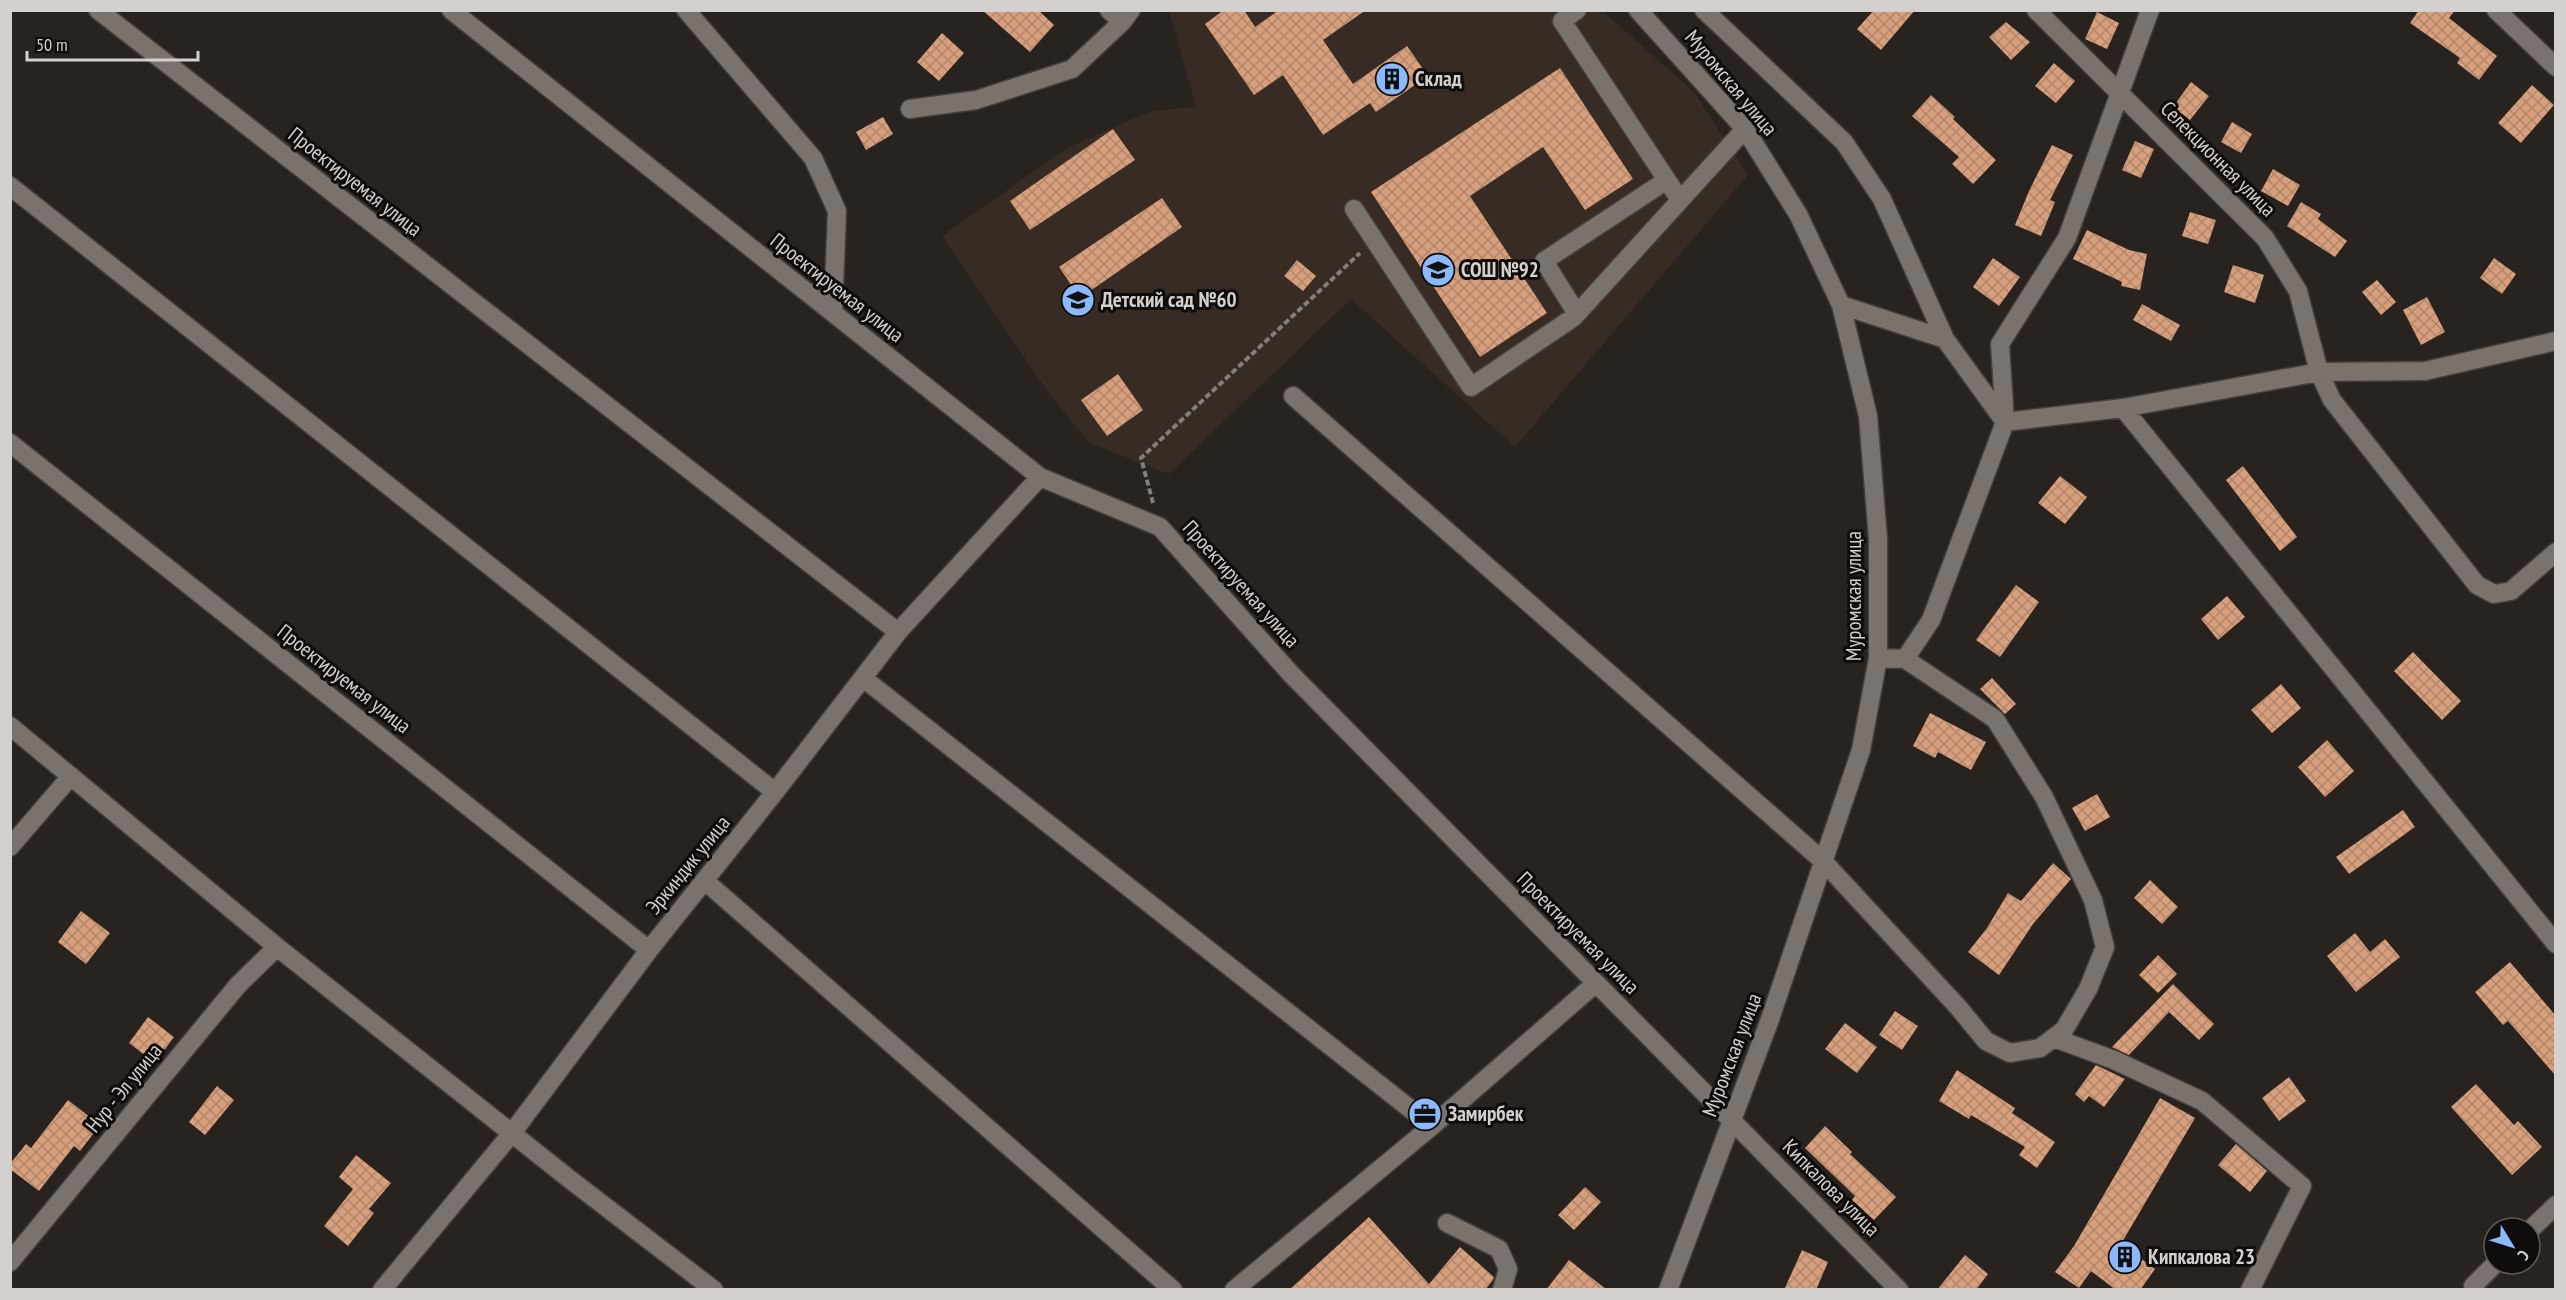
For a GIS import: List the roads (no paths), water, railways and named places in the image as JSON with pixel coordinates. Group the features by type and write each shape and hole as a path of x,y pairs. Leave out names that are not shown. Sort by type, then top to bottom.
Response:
{"street":[{"name":"Проектируемая улица","path":"98,10 898,632"},
{"name":"Проектируемая улица","path":"451,10 1040,477 1160,527 1291,674 1731,1119"},
{"path":"686,10 813,158 837,211 833,314"},
{"path":"1577,10 1562,21 1680,200"},
{"name":"Муромская улица","path":"1638,10 1745,129 1798,214 1841,305 1868,416 1878,539 1878,658 1861,750 1769,1022 1668,1290"},
{"path":"1704,10 1844,142 1882,199 1945,339 2005,423"},
{"name":"Селекционная улица","path":"2036,10 2265,238 2298,291 2319,372 2332,400 2477,585 2494,594 2511,591 2556,552"},
{"path":"1905,659 1931,620 2005,423 2000,344 2067,238 2150,10"},
{"path":"2496,10 2556,67"},
{"path":"910,109 976,100 1072,69 1121,14"},
{"path":"1354,208 1471,387 1577,314 1745,129"},
{"path":"1577,314 1544,261 1667,180"},
{"path":"10,186 776,792"},
{"path":"1841,305 1945,339"},
{"path":"2005,423 2123,408 2319,372 2425,370 2556,341"},
{"path":"1293,396 1823,861 1958,1007 1986,1041 2010,1053 2040,1048 2064,1030 2088,989 2105,947 2093,900 2044,796 1995,719 1905,659 1878,658"},
{"path":"2123,408 2556,944"},
{"name":"Проектируемая улица","path":"10,443 649,950"},
{"name":"Эркиндик улица","path":"382,1290 512,1133 649,950 776,792 898,632 1040,477"},
{"path":"863,678 1432,1126"},
{"path":"10,726 277,946 714,1290"},
{"path":"10,847 71,776"},
{"path":"705,881 1173,1290"},
{"name":"Нур - Эл улица","path":"10,1262 238,985 277,946"},
{"path":"1234,1290 1432,1126 1596,983"},
{"path":"2054,1038 2114,1060 2202,1101 2302,1186 2250,1290"},
{"name":"Кипкалова улица","path":"1731,1119 1899,1290"},
{"path":"2542,1218 2556,1204"},
{"path":"1447,1223 1499,1249 1508,1269 1502,1290"},
{"path":"2473,1286 2483,1276"}],"place":[{"name":"Склад","path":"1392,79"},
{"name":"СОШ №92","path":"1438,270"},
{"name":"Детский сад №60","path":"1078,300"},
{"name":"Замирбек","path":"1425,1114"},
{"name":"Кипкалова 23","path":"2125,1257"}]}
